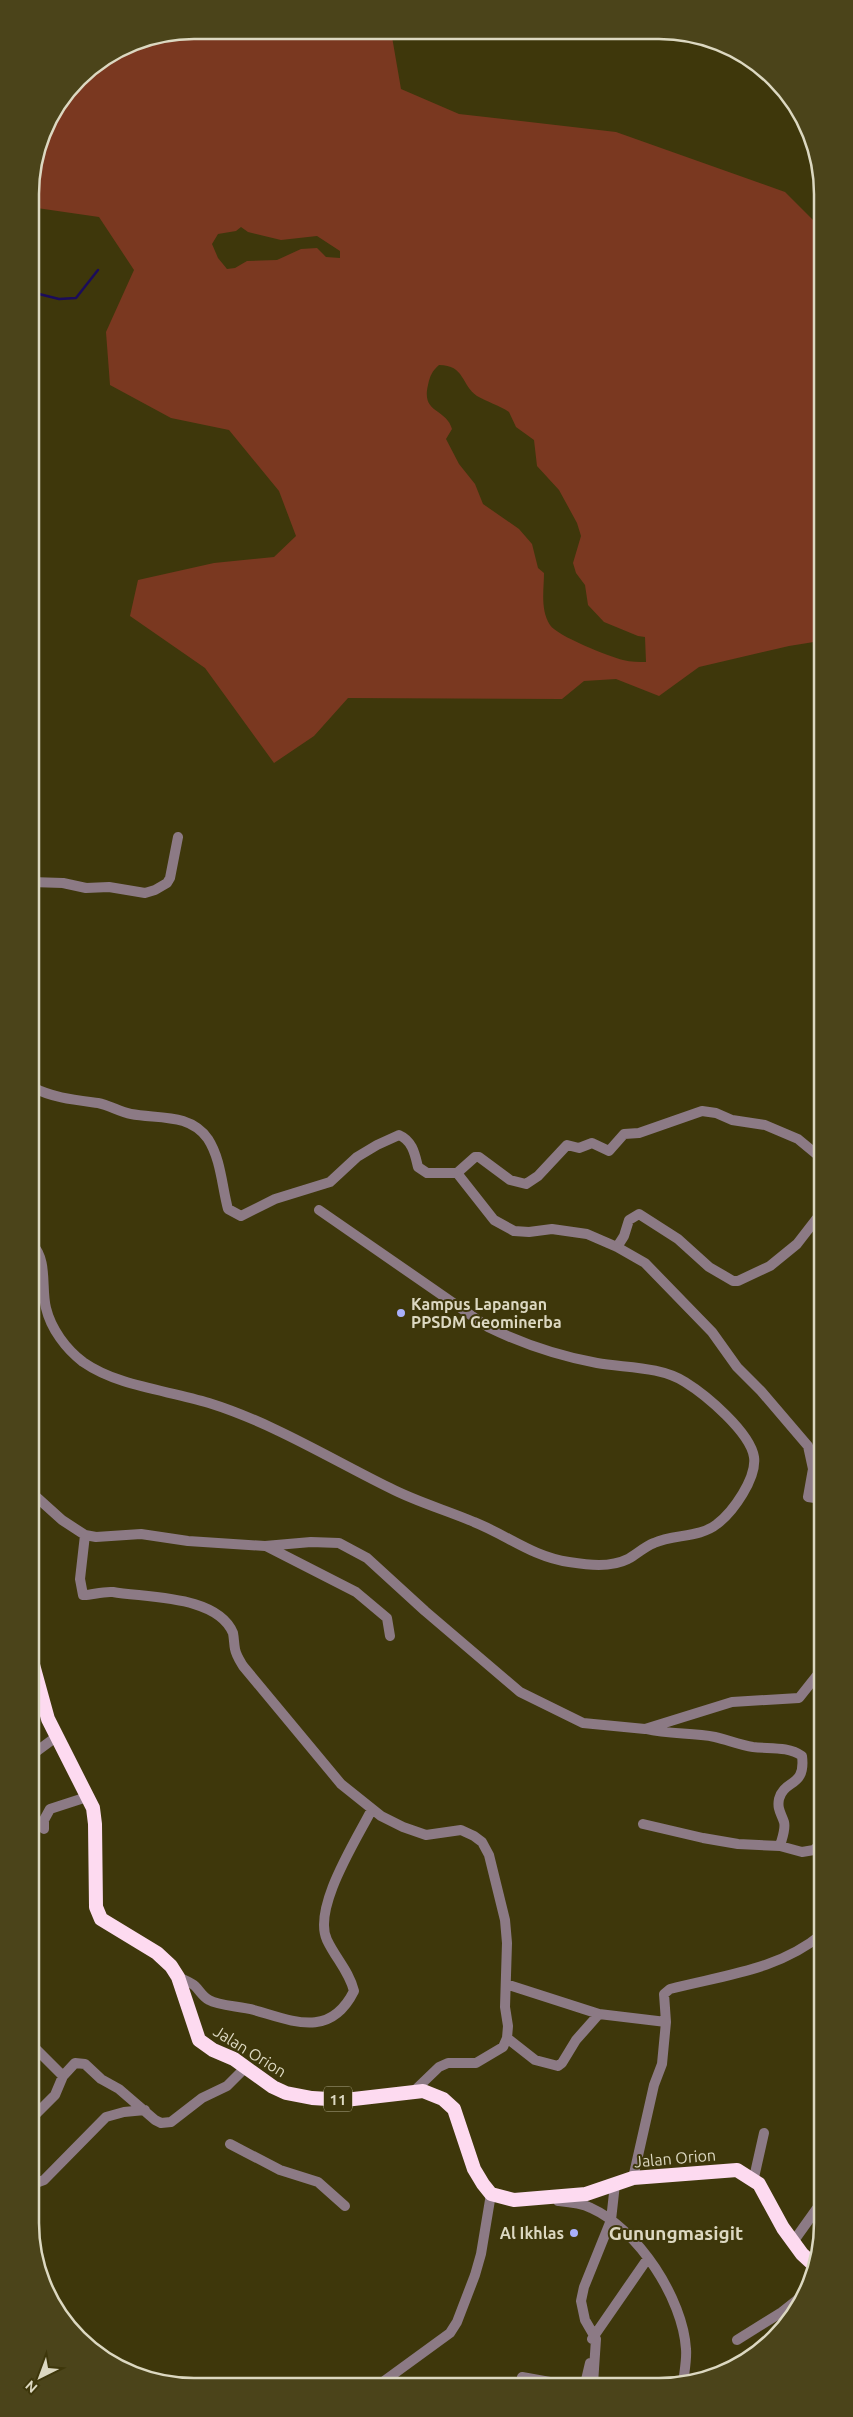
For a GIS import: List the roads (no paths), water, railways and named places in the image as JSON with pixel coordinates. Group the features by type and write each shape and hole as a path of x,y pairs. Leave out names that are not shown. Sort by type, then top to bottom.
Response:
{"highway":[{"name":"Jalan Orion","path":"39,1686 48,1719 93,1808 96,1824 96,1907 98,1913 114,1929 157,1953 172,1966 178,1977 199,2040 246,2067 273,2087 286,2093 312,2098 361,2099 414,2091 429,2093 443,2099 454,2109 474,2169 492,2194 514,2200 547,2199 586,2194 633,2178 737,2170 758,2184 767,2196 792,2242 810,2260"}],"street":[{"path":"39,882 63,882 86,888 109,887 134,893 155,890 167,883 170,878 178,837"},
{"path":"39,1089 77,1102 100,1103 128,1114 172,1118 196,1126 208,1139 214,1151 228,1209 241,1216 275,1199 330,1182 357,1157 399,1135 414,1150 418,1167 427,1173 457,1173 475,1157 479,1157 510,1180 526,1184 538,1176 567,1145 579,1148 592,1143 609,1151 624,1134 639,1133 702,1111 716,1113 732,1120 765,1125 798,1139 814,1152"},
{"path":"457,1173 494,1220 514,1231 529,1232 552,1229 587,1234 617,1247 645,1264 712,1332 737,1367 761,1391 808,1446 813,1469 808,1498 814,1498"},
{"path":"39,1256 46,1308 58,1336 71,1352 86,1364 113,1377 210,1403 252,1420 392,1489 427,1505 474,1522 547,1558 608,1566 626,1560 654,1542 707,1530 718,1524 742,1496 752,1471 754,1457 748,1444 709,1397 681,1379 660,1373 598,1363 551,1352 514,1340 488,1327 319,1210"},
{"path":"617,1247 624,1236 629,1220 639,1214 678,1240 709,1267 728,1280 738,1281 770,1266 797,1244 814,1222"},
{"path":"39,1499 62,1520 85,1535 96,1537 141,1534 188,1541 265,1546 311,1542 339,1544 366,1558 424,1611 520,1692 583,1723 645,1729 667,1734 687,1733 716,1737 755,1747 794,1750 802,1756 803,1766 800,1777 783,1790 779,1798 778,1809 784,1823 780,1846"},
{"path":"85,1535 80,1580 83,1594 87,1596 98,1591 150,1597 200,1604 214,1612 233,1634 235,1650 243,1666 342,1784 372,1809 403,1827 426,1835 461,1830 482,1842 489,1855 505,1920 507,2038 503,2047 476,2063 448,2063 438,2067 414,2091"},
{"path":"265,1546 365,1598 387,1618 390,1623 390,1636"},
{"path":"645,1729 732,1702 799,1698 814,1678"},
{"path":"39,1749 56,1737"},
{"path":"44,1829 44,1820 50,1809 87,1798"},
{"path":"178,1977 194,1985 211,2001 254,2010 290,2021 318,2023 327,2020 340,2010 348,2003 354,1991 349,1974 326,1939 325,1913 334,1881 372,1809"},
{"path":"643,1824 738,1844 780,1846 802,1852 814,1850"},
{"path":"633,2178 654,2085 662,2064 666,2022 664,1994 670,1989 771,1964 792,1955 814,1940"},
{"path":"506,1984 599,2014 666,2022"},
{"path":"507,2038 535,2060 558,2066 562,2064 576,2040 599,2014"},
{"path":"39,2052 63,2076"},
{"path":"39,2111 55,2095 63,2076 75,2062 80,2062 105,2082 130,2096 161,2123 171,2122 202,2098 227,2086 246,2067"},
{"path":"39,2182 44,2180 106,2117 124,2112 145,2110"},
{"path":"753,2182 764,2133"},
{"path":"230,2144 280,2170 318,2182 345,2206"},
{"path":"593,2378 596,2339 585,2320 582,2294 611,2220 615,2184"},
{"path":"388,2378 450,2333 457,2322 481,2254 492,2194"},
{"path":"547,2199 591,2208 622,2228 648,2258 657,2270 681,2320 686,2350 684,2376"},
{"path":"792,2242 814,2212"},
{"path":"584,2378 588,2372 590,2348 594,2335 626,2292 648,2258"},
{"path":"737,2340 790,2306"},
{"path":"522,2377 528,2378"}],"waterway":[{"path":"39,294 59,299 76,298 98,270"}],"place":[{"name":"Kampus Lapangan PPSDM Geominerba","path":"401,1313"},
{"name":"Al Ikhlas","path":"574,2233"}],"district":[{"name":"Gunungmasigit","path":"676,2233"}]}
